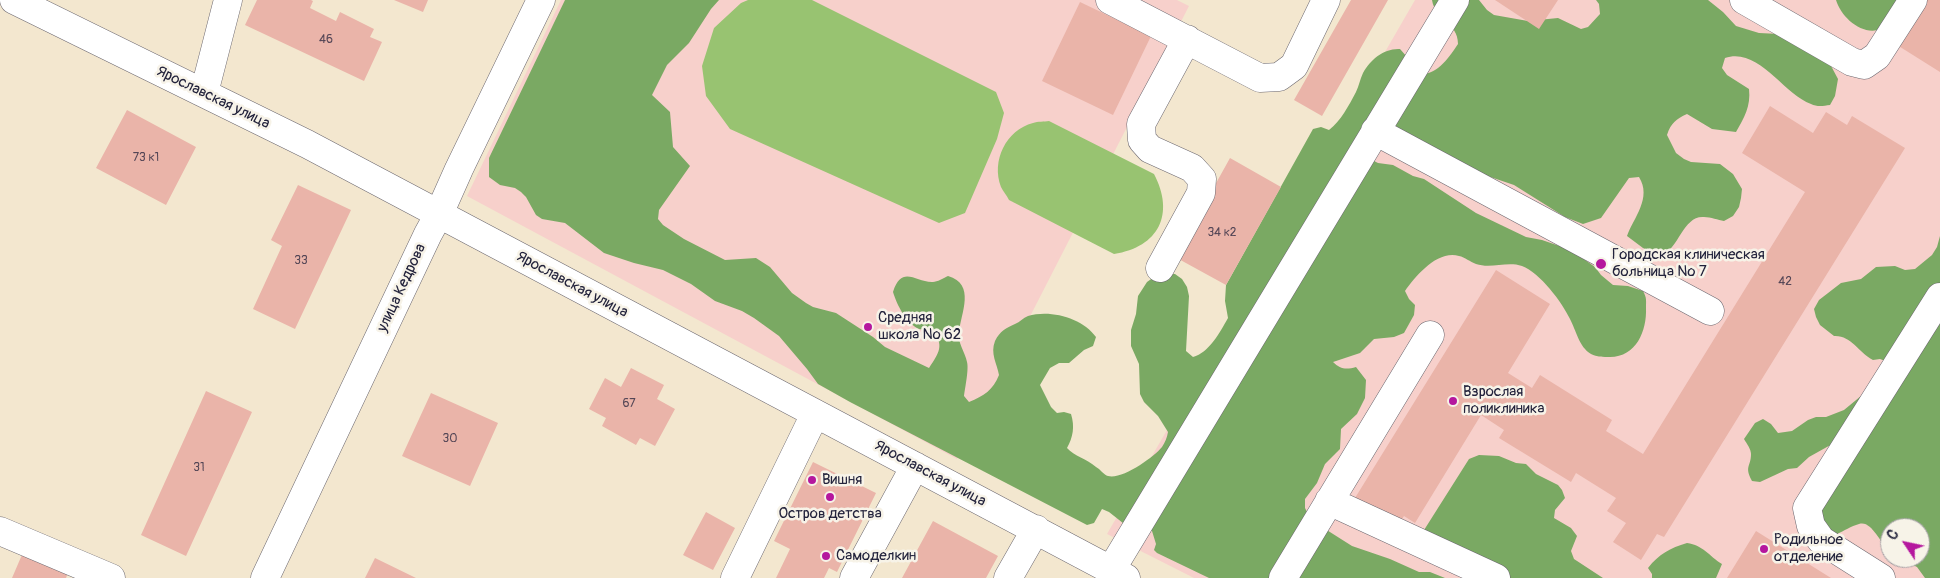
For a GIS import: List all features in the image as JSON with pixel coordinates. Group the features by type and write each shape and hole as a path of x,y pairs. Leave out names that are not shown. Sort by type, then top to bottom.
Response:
{"street":[{"name":"Ярославская улица","path":"14,0 306,144 1119,574"},
{"path":"204,93 228,0"},
{"name":"улица Кедрова","path":"265,578 541,0"},
{"path":"1110,0 1260,78 1279,77 1294,66 1326,0"},
{"path":"1119,574 1376,131 1455,0"},
{"path":"1744,0 1785,10 1852,62 1864,65 1878,56 1913,0"},
{"path":"1160,268 1201,193 1202,180 1192,168 1150,149 1142,140 1141,124 1187,39"},
{"path":"1376,131 1710,312"},
{"path":"1881,578 1821,540 1810,526 1807,508 1940,297"},
{"path":"1283,578 1430,335"},
{"path":"735,578 816,414"},
{"path":"854,578 915,466"},
{"path":"1330,501 1496,578"},
{"path":"1008,578 1036,529"},
{"path":"0,531 111,578"}],"shaded area":[{"name":"Средняя школа № 62","path":"561,0 1177,0 1189,6 957,459 467,196"},
{"name":"Городская клиническая больница № 7","path":"1415,0 1940,0 1940,578 1194,578 1107,534"}],"green space":[{"path":"565,0 719,0 689,43 667,65 652,95 670,112 673,147 690,166 659,210 658,219 663,225 684,239 725,260 756,258 770,267 792,293 806,303 813,307 836,313 885,347 929,368 936,358 939,349 936,335 932,330 919,329 910,323 900,308 893,292 901,279 905,277 927,282 938,281 948,276 957,280 962,285 965,300 959,336 967,362 964,396 969,402 987,392 997,380 999,375 994,346 999,335 1006,328 1026,317 1037,314 1056,315 1075,320 1090,330 1096,337 1093,346 1084,350 1069,363 1059,363 1050,368 1040,385 1051,407 1057,413 1071,414 1073,432 1067,448 1108,476 1121,475 1145,462 1162,447 1168,434 1158,416 1144,402 1140,394 1139,364 1131,346 1131,330 1136,314 1138,296 1147,282 1154,277 1168,274 1175,274 1182,279 1187,287 1189,296 1186,351 1193,357 1209,347 1228,318 1225,301 1226,285 1313,129 1321,127 1329,130 1337,122 1356,92 1366,68 1374,59 1388,50 1400,49 1422,74 1438,68 1458,44 1454,31 1437,12 1432,0 1479,0 1494,15 1528,21 1558,18 1581,29 1588,27 1600,14 1599,4 1596,0 1708,0 1736,26 1759,33 1779,34 1830,64 1838,79 1835,96 1830,105 1816,106 1801,99 1760,65 1749,59 1737,56 1725,58 1722,68 1727,75 1749,89 1748,106 1736,132 1712,129 1687,114 1674,122 1667,135 1676,153 1684,159 1691,162 1720,164 1733,174 1742,189 1739,207 1733,216 1724,221 1704,217 1691,221 1673,246 1662,256 1643,248 1627,236 1643,200 1643,185 1639,177 1629,178 1601,218 1583,224 1565,217 1514,185 1455,165 1410,134 1401,130 1370,159 1378,163 1393,165 1413,176 1424,179 1476,213 1526,237 1542,240 1571,250 1595,267 1613,285 1628,286 1643,291 1646,300 1646,317 1642,334 1633,348 1627,353 1610,357 1593,355 1581,343 1572,323 1556,297 1543,281 1529,270 1522,266 1511,264 1482,265 1451,255 1435,260 1415,278 1405,291 1415,305 1414,315 1404,333 1394,337 1374,339 1360,353 1333,362 1343,368 1356,367 1366,380 1365,398 1357,414 1341,429 1340,449 1325,464 1317,483 1305,499 1305,508 1309,516 1322,527 1352,546 1390,559 1419,572 1430,572 1445,578 1209,578 1157,553 1154,550 1156,544 1152,531 1128,527 1109,512 1102,509 1094,523 1087,525 850,402 818,384 779,336 754,318 742,311 715,301 691,284 663,270 604,253 565,223 542,219 536,215 521,192 515,188 500,185 489,177 489,158"},
{"path":"748,0 812,0 996,92 1004,113 997,139 965,213 939,223 730,129 706,96 702,66 714,28 741,3"},
{"path":"1836,0 1904,0 1889,24 1873,31 1865,30 1850,21 1839,8"},
{"path":"1049,121 1154,174 1163,202 1159,226 1152,236 1130,250 1114,254 1009,200 1001,187 998,177 998,167 1003,148 1008,139 1023,127 1035,122"},
{"path":"1940,236 1940,578 1925,578 1918,568 1930,568 1930,518 1880,518 1880,539 1868,525 1864,524 1853,526 1837,534 1818,524 1834,443 1809,457 1797,468 1788,469 1760,482 1752,481 1750,476 1748,469 1751,452 1744,439 1755,423 1763,419 1771,424 1778,433 1792,431 1808,420 1816,417 1826,417 1844,410 1867,391 1888,362 1880,359 1873,360 1850,341 1840,336 1834,336 1820,325 1814,309 1819,300 1841,283 1861,279 1876,267 1895,266 1905,270 1915,269 1932,255 1937,247"},
{"path":"1479,455 1499,456 1516,463 1526,464 1536,474 1558,485 1565,498 1555,510 1554,518 1571,528 1577,536 1571,551 1574,559 1603,578 1473,578 1419,538 1469,459"},
{"path":"1687,543 1702,548 1722,564 1716,578 1652,578 1648,568 1656,559 1670,549"}],"building":[{"path":"257,0 311,0 313,1 310,8 336,21 340,12 374,29 370,37 382,42 364,81 245,25"},
{"path":"394,0 428,0 423,12"},
{"path":"1351,0 1388,0 1322,116 1294,100"},
{"path":"1495,0 1558,0 1539,29"},
{"path":"1925,0 1940,0 1940,72 1897,45"},
{"path":"1080,2 1151,36 1113,115 1042,81"},
{"path":"1770,106 1813,133 1826,112 1847,125 1852,116 1905,148 1664,537 1657,534 1641,560 1613,542 1626,523 1607,511 1616,498 1576,473 1571,482 1499,438 1504,430 1481,415 1415,523 1404,516 1398,525 1355,498 1496,270 1550,304 1508,373 1532,388 1540,375 1612,420 1606,431 1643,454 1805,192 1742,153"},
{"path":"127,110 196,147 166,205 96,168"},
{"path":"1230,158 1281,187 1226,285 1175,257"},
{"path":"298,185 351,210 295,329 253,309 282,246 271,240"},
{"path":"631,368 664,385 657,399 675,409 655,446 640,438 636,445 602,426 606,418 589,409 605,378 621,387"},
{"path":"206,391 252,412 186,556 141,535"},
{"path":"431,393 498,423 470,486 402,456"},
{"path":"813,462 876,493 837,572 829,568 824,578 776,578 790,549 774,541"},
{"path":"706,512 735,528 713,570 683,555"},
{"path":"933,521 998,556 986,578 902,578"},
{"name":"Родильное отделение","path":"1756,531 1831,578 1727,578"},
{"path":"27,543 72,563 66,578 12,578"},
{"path":"375,558 416,578 365,578"}],"place":[{"name":"Городская клиническая больница № 7","path":"1601,264"},
{"name":"Средняя школа № 62","path":"868,327"},
{"name":"Взрослая поликлиника","path":"1453,401"},
{"name":"Вишня","path":"812,480"},
{"name":"Остров детства","path":"830,497"},
{"name":"Родильное отделение","path":"1764,549"},
{"name":"Самоделкин","path":"826,556"}]}
